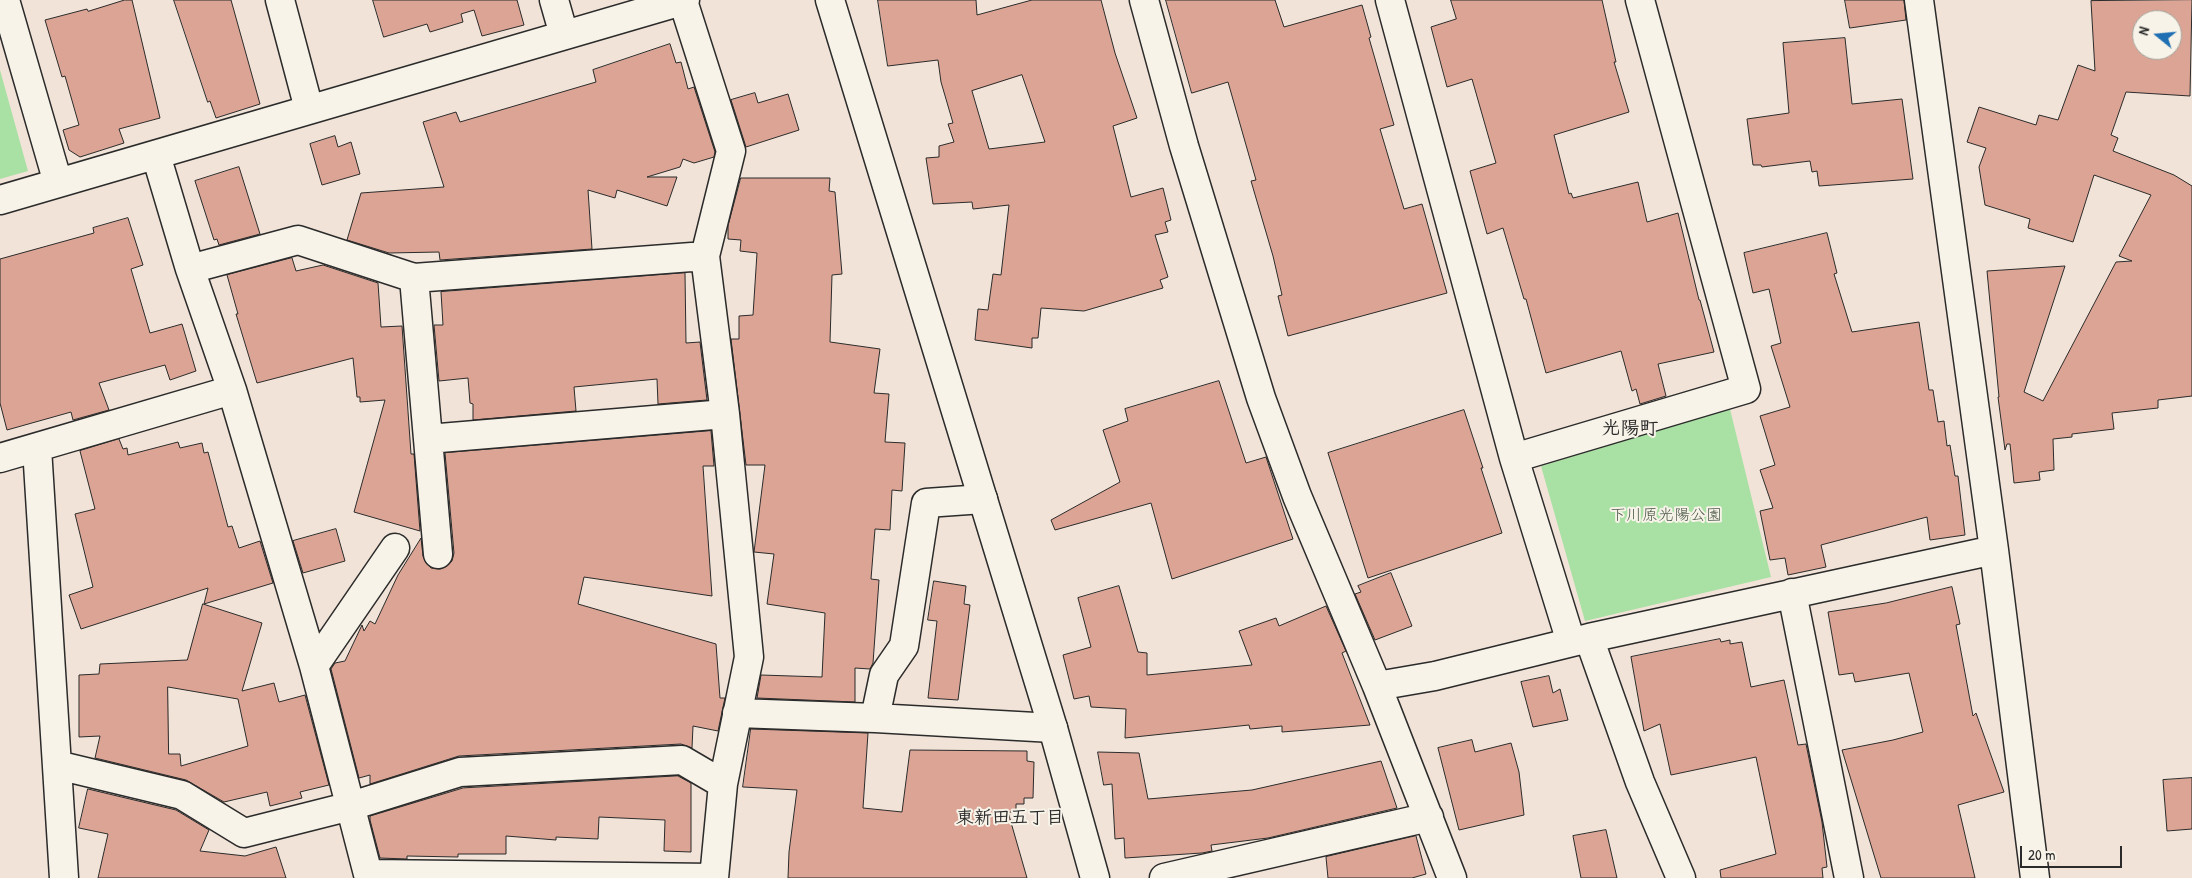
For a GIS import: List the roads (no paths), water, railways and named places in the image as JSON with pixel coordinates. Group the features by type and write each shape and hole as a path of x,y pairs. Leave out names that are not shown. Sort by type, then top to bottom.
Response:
{"street":[{"path":"5,0 58,183"},
{"path":"280,0 309,109"},
{"path":"554,0 564,35"},
{"path":"0,200 684,0 730,152 704,256 725,414 749,657 723,784 714,878 370,876 314,666 232,390 190,269 156,155"},
{"path":"830,0 983,499 1095,878"},
{"path":"1144,0 1184,146 1261,398 1297,496 1377,686 1452,878"},
{"path":"1390,0 1514,458 1580,640 1681,878"},
{"path":"1514,458 1746,389 1640,0"},
{"path":"1920,0 1994,550 2035,878"},
{"path":"190,269 298,240 414,278 704,256"},
{"path":"414,278 438,554"},
{"path":"0,458 232,390"},
{"path":"428,439 725,414"},
{"path":"37,448 64,878"},
{"path":"875,718 884,675 904,646 926,503 983,499"},
{"path":"314,666 395,548"},
{"path":"1377,686 1435,676 1580,640 1994,550"},
{"path":"1792,593 1849,878"},
{"path":"737,713 875,718 1052,728"},
{"path":"57,765 182,794 244,833 351,806 460,772 682,760 723,784"},
{"path":"1164,878 1429,817"}],"district":[{"name":"光陽町","path":"1630,429"},
{"name":"東新田五丁目","path":"1010,818"}],"park label":[{"name":"下川原光陽公園","path":"1666,516"}]}
